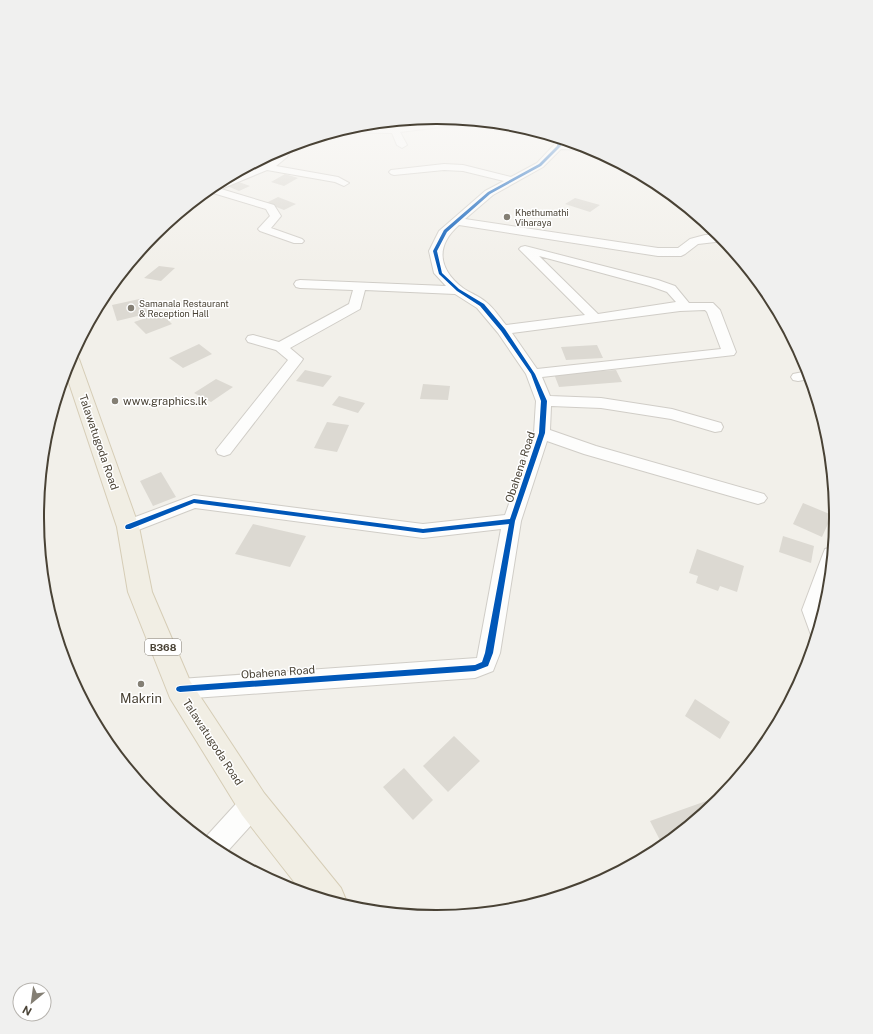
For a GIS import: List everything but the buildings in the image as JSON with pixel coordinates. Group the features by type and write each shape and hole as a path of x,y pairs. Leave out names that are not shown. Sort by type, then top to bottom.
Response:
{"main road":[{"name":"Talawatugoda Road","path":"73,369 128,527 140,592 180,690 253,804 323,893"}],"street":[{"path":"242,176 260,169"},
{"path":"278,169 338,180 344,183"},
{"path":"394,172 421,169"},
{"path":"468,169 513,180"},
{"name":"Obahena Road","path":"180,690 475,668 486,664 512,521 542,433 544,401 533,374 503,330 482,306 458,290 440,273 435,251 446,231 489,192 532,169"},
{"path":"214,194 270,207 276,216 264,229 298,241"},
{"path":"456,221 658,252 681,252 686,245 700,239 713,238"},
{"path":"525,249 529,232"},
{"path":"525,249 654,283 671,289 683,302 680,307"},
{"path":"525,249 595,318"},
{"path":"300,284 458,290"},
{"path":"281,347 356,306 360,286"},
{"path":"503,330 680,307 708,306 713,310 729,352 533,374"},
{"path":"224,450 296,359 281,347 254,339"},
{"path":"544,401 601,403 672,414 715,428"},
{"path":"542,433 590,450 758,498"},
{"path":"128,527 194,501 424,531 512,521"},
{"path":"815,621 812,610 825,574"},
{"path":"218,843 253,804"}],"cycle path":[{"path":"180,689 475,668 485,664 489,653 512,521 542,433 544,401 533,374 503,330 482,305 458,290 440,273 435,251 445,231 489,193 532,169"},
{"path":"128,527 194,501 423,531 512,521"}],"place":[{"name":"Khethumathi Viharaya","path":"507,217"},
{"name":"Samanala Restaurant & Reception Hall","path":"131,308"},
{"name":"www.graphics.lk","path":"115,401"},
{"name":"Makrin","path":"141,684"}]}
